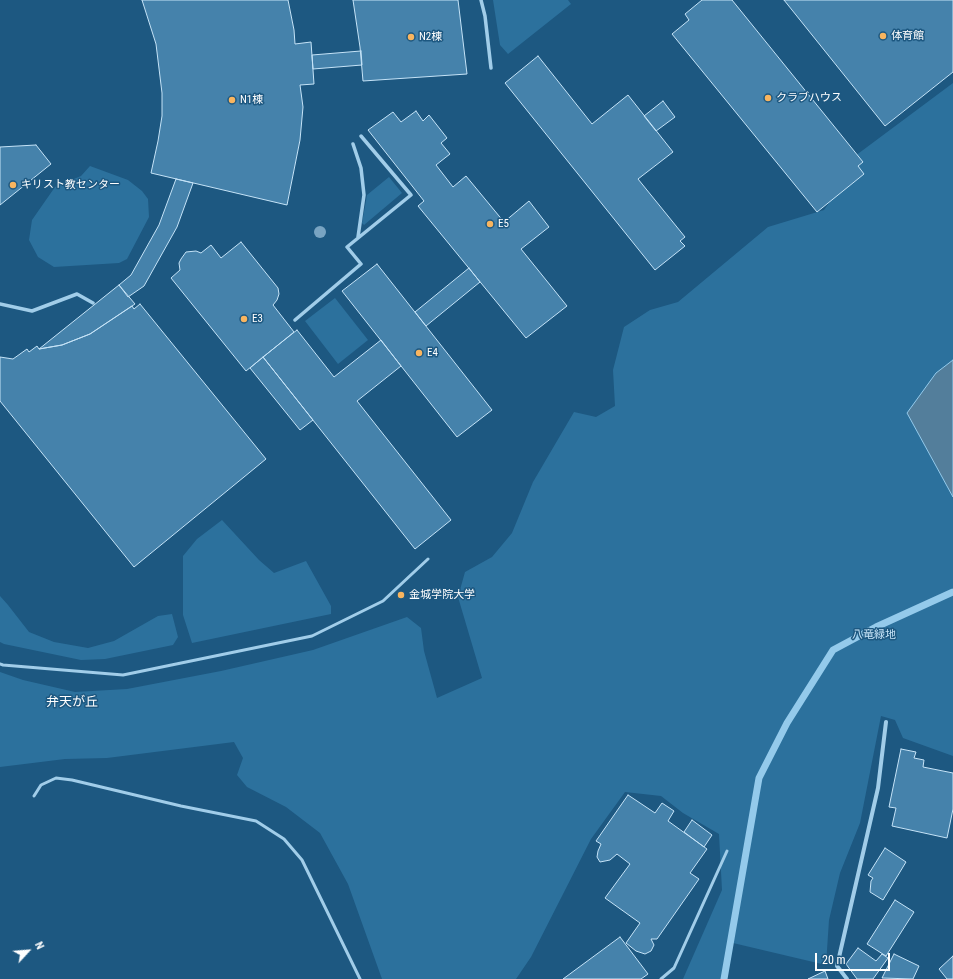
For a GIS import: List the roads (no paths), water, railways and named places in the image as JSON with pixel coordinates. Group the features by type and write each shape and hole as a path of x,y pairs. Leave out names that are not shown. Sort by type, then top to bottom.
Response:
{"street":[{"path":"481,0 485,16 491,68"},
{"path":"295,320 361,264 347,247 410,195 361,136"},
{"path":"353,144 361,168 364,195 358,238"},
{"path":"0,304 32,311 77,294 93,303"},
{"path":"847,979 837,966 878,788 886,722"}],"lane":[{"path":"0,664 3,666 123,675 312,636 383,601 428,559"},
{"path":"34,796 41,784 56,778 256,821 284,839 302,860 360,979"},
{"path":"661,979 674,968 727,851"}],"waterway":[{"path":"724,979 759,778 787,723 833,650 876,627 953,592"}],"place":[{"name":"体育館","path":"883,36"},
{"name":"N2棟","path":"411,37"},
{"name":"クラブハウス","path":"768,98"},
{"name":"N1棟","path":"232,100"},
{"name":"キリスト教センター","path":"13,185"},
{"name":"E5","path":"490,224"},
{"name":"E3","path":"244,319"},
{"name":"E4","path":"419,353"},
{"name":"金城学院大学","path":"401,595"}],"district":[{"name":"弁天が丘","path":"72,703"}],"park label":[{"name":"八竜緑地","path":"874,635"}]}
